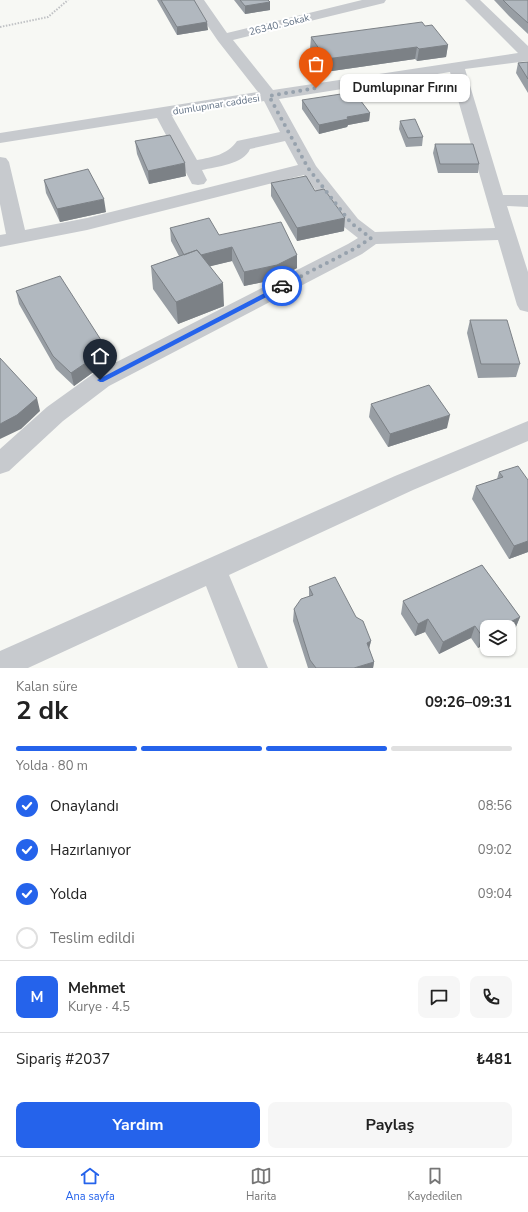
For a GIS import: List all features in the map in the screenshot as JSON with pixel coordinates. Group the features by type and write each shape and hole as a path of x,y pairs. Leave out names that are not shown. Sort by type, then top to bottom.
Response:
{"street":[{"path":"197,0 223,38 269,96 308,168 351,223 371,238"},
{"name":"26340. Sokak","path":"223,38 380,0"},
{"path":"472,0 528,55"},
{"name":"dumlupınar caddesi","path":"0,138 528,55"},
{"path":"456,66 465,101 528,305"},
{"path":"162,112 206,195"},
{"path":"191,167 219,161 240,152 243,145 290,135"},
{"path":"0,162 8,240 87,224 308,168"},
{"path":"496,200 528,201"},
{"path":"0,464 56,414 100,380 356,248 371,238 506,234"},
{"path":"0,666 404,483 528,431"},
{"path":"213,570 253,668"}],"path":[{"path":"0,26 48,17 68,0"}],"building":[{"path":"161,0 194,0 207,22 177,27"},
{"path":"240,0 268,0 270,2 245,6"},
{"path":"503,0 528,0 528,23 510,7"},
{"path":"422,22 425,26 432,25 448,45 419,49 417,47 326,59 311,37"},
{"path":"528,62 528,79 518,63"},
{"path":"354,92 370,113 347,117 348,119 319,125 302,100"},
{"path":"415,119 423,137 408,138 400,121"},
{"path":"170,135 185,163 148,171 135,141"},
{"path":"435,144 473,144 479,164 440,164"},
{"path":"88,169 104,199 57,209 44,180"},
{"path":"306,176 315,191 324,189 345,218 297,228 271,183"},
{"path":"209,218 219,235 281,222 297,255 277,265 244,272 232,247 201,255 197,250 184,255 170,228"},
{"path":"197,250 223,283 176,302 151,266"},
{"path":"60,276 108,351 90,360 71,373 53,356 16,291"},
{"path":"470,320 507,320 520,364 481,364"},
{"path":"0,358 37,398 17,415 0,424"},
{"path":"429,385 450,415 390,434 371,404"},
{"path":"518,466 528,480 528,541 514,546 476,486 503,477 499,472"},
{"path":"482,565 520,617 514,620 480,620 480,633 475,626 443,642 428,619 418,624 403,601"},
{"path":"335,577 356,617 363,621 371,641 367,643 374,662 354,668 316,668 310,660 294,609 301,599 313,595 309,587"}],"way so far":[{"path":"282,286 356,248 371,238 351,223 308,168 269,96 316,88"}],"place":[{"name":"Dumlupınar Fırını","path":"316,88"}],"route":[{"path":"100,380 282,286"}]}
